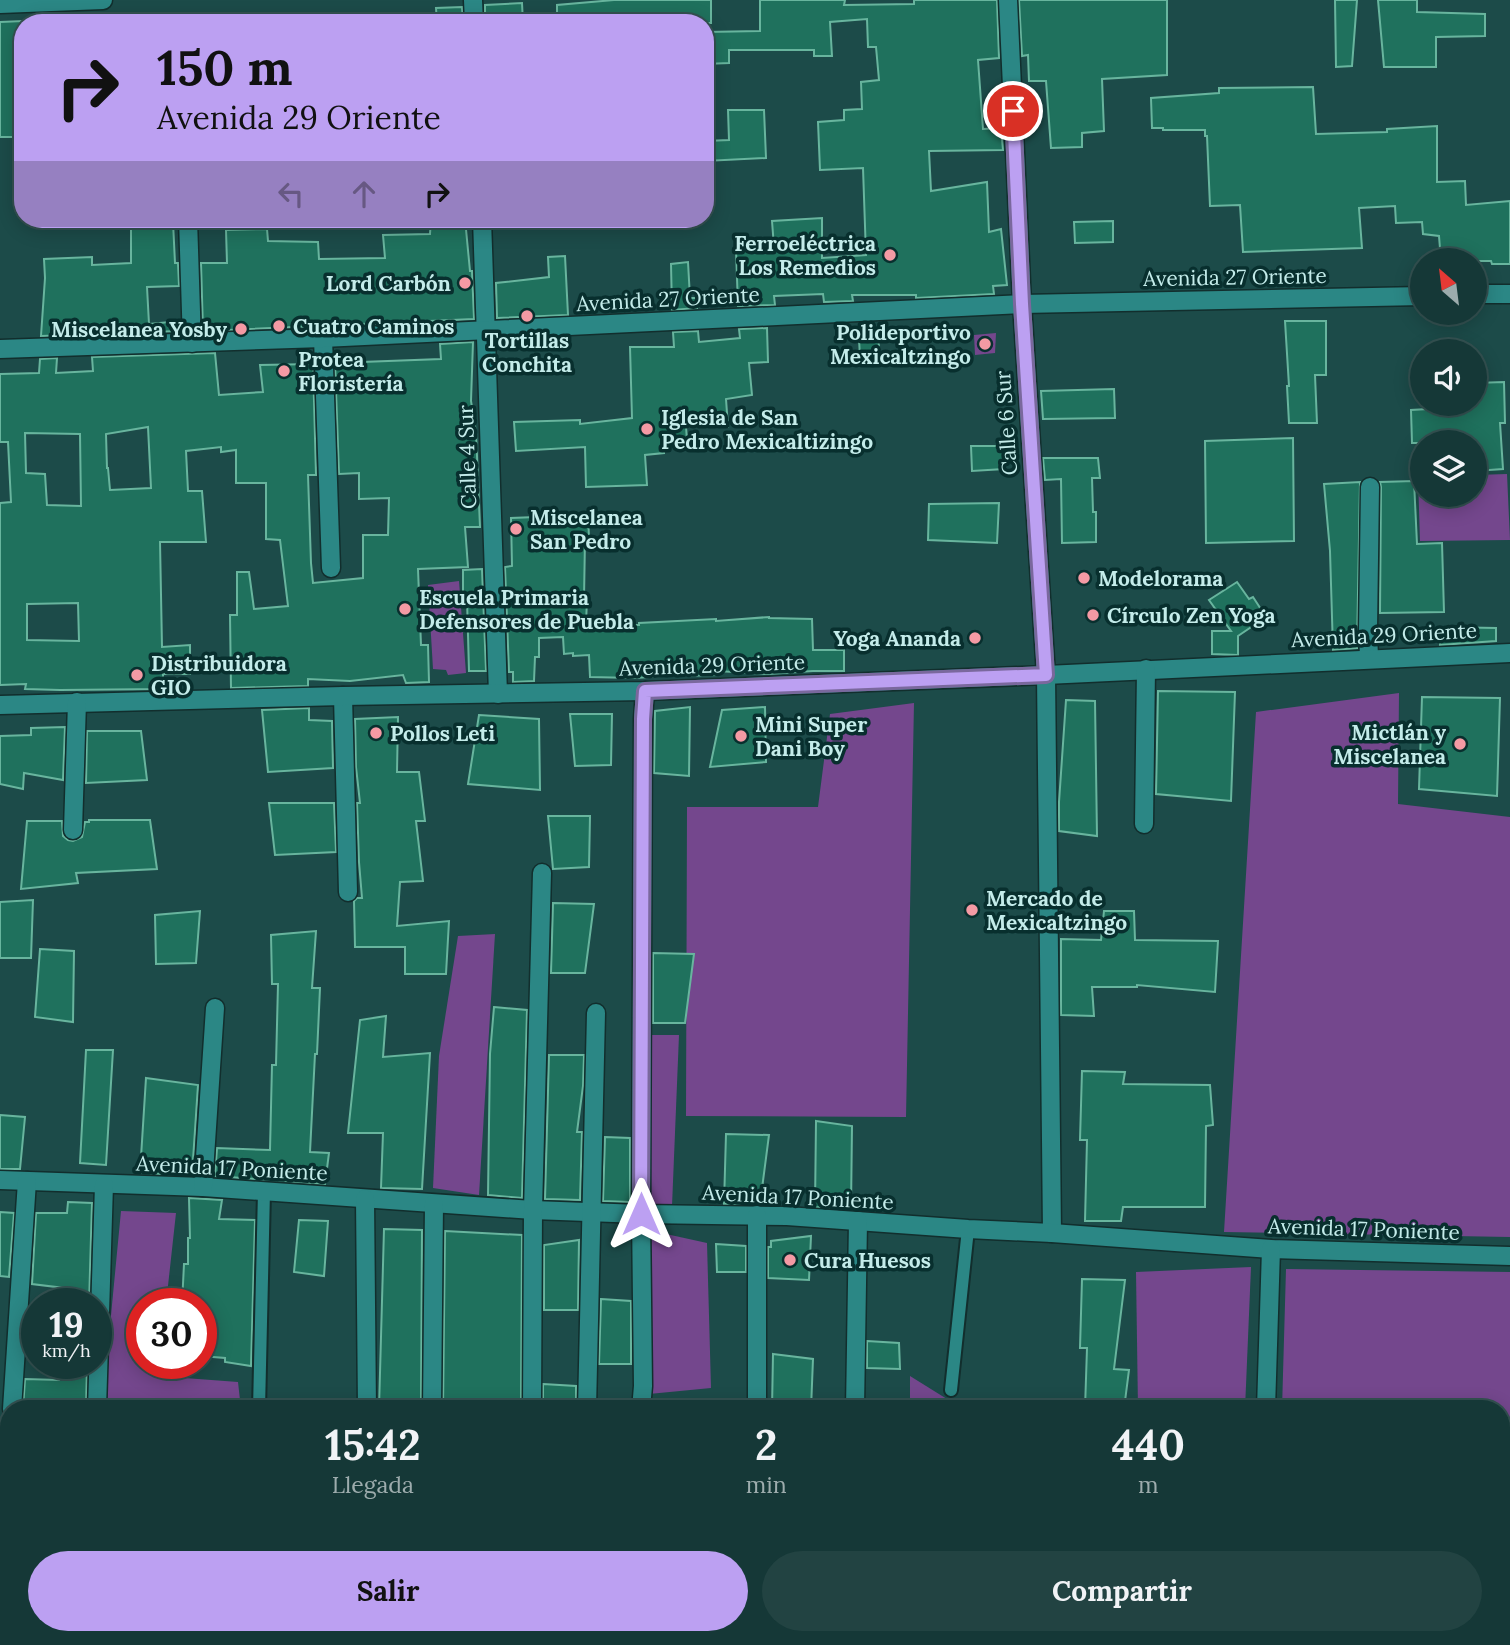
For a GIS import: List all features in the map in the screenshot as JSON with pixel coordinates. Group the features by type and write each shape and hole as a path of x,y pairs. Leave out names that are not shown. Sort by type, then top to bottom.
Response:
{"street":[{"path":"0,4 103,0"},
{"name":"Calle 6 Sur","path":"1008,0 1022,304 1046,675 1052,1233"},
{"path":"188,228 192,343"},
{"name":"Calle 4 Sur","path":"482,228 498,694"},
{"path":"1488,295 1510,294"},
{"name":"Avenida 27 Oriente","path":"0,349 486,331 1022,304 1410,296"},
{"path":"323,338 331,568"},
{"path":"1369,658 1370,487"},
{"name":"Avenida 29 Oriente","path":"0,705 645,691 1510,653"},
{"path":"1144,824 1146,669"},
{"path":"642,1400 645,691"},
{"path":"343,696 348,892"},
{"path":"73,830 77,702"},
{"path":"532,1400 533,1210 542,873"},
{"path":"203,1187 215,1008"},
{"path":"587,1400 596,1013"},
{"name":"Avenida 17 Poniente","path":"0,1180 203,1187 533,1210 757,1215 1271,1249 1510,1256"},
{"path":"13,1400 27,1181"},
{"path":"97,1400 104,1185"},
{"path":"365,1199 368,1400"},
{"path":"432,1400 434,1204"},
{"path":"757,1215 757,1400"},
{"path":"855,1400 858,1221"},
{"path":"1266,1400 1271,1249"}],"lane":[{"path":"259,1400 264,1191"},
{"path":"951,1390 968,1229"}],"shaded area":[{"name":"Polideportivo Mexicaltzingo","path":"996,333 995,353 975,355 974,335"},
{"path":"1507,474 1510,540 1420,541 1419,507 1487,507 1487,475"},
{"path":"459,581 466,673 448,675 446,670 433,669 428,585"},
{"path":"1399,693 1398,804 1510,817 1510,1237 1224,1232 1256,712"},
{"path":"914,703 906,1117 686,1116 687,807 818,807 830,714"},
{"path":"495,934 479,1195 433,1188 439,1056 458,936"},
{"path":"649,1035 679,1035 672,1206 648,1206"},
{"path":"121,1211 176,1213 168,1288 126,1288 126,1379 238,1382 240,1400 103,1400 105,1379 112,1379 112,1305"},
{"path":"648,1230 707,1243 711,1388 649,1394"},
{"path":"1251,1267 1245,1400 1138,1400 1136,1272"},
{"path":"1286,1269 1510,1272 1510,1400 1282,1400"},
{"path":"910,1376 949,1400 910,1400"}],"building":[{"path":"614,0 711,0 711,14 557,14 557,5"},
{"path":"760,0 845,0 844,5 914,4 914,0 997,0 999,58 978,60 983,129 1001,128 1003,150 929,151 931,191 987,182 989,232 1001,229 1007,285 993,286 994,294 916,298 916,295 852,295 853,301 824,302 823,294 774,296 775,305 738,306 736,250 774,247 772,221 822,218 822,258 866,255 863,168 820,170 818,122 844,120 844,110 862,109 861,82 879,80 876,47 868,47 867,19 830,22 832,56 814,56 814,50 729,50 729,63 714,64 714,32 760,31"},
{"path":"1019,0 1167,0 1167,75 1102,79 1104,131 1082,133 1082,147 1051,148 1046,81 1029,81 1028,55 1022,56"},
{"path":"1335,0 1357,0 1352,66 1336,67"},
{"path":"1378,0 1417,0 1417,12 1485,14 1485,36 1436,37 1436,67 1384,67"},
{"path":"522,3 523,14 485,14 485,5"},
{"path":"462,7 462,14 436,14 436,8"},
{"path":"14,21 14,137 0,137 0,22"},
{"path":"1313,87 1316,134 1387,132 1387,129 1437,126 1437,182 1465,181 1466,205 1510,201 1510,264 1492,264 1488,261 1488,248 1440,248 1439,236 1423,234 1422,222 1396,223 1395,206 1359,208 1362,248 1243,252 1240,205 1210,206 1205,130 1152,128 1151,98 1219,93 1219,88"},
{"path":"728,110 764,110 766,158 714,161 714,141 729,140"},
{"path":"1113,221 1113,242 1075,243 1074,222"},
{"path":"131,228 173,228 179,286 147,287 149,324 180,321 180,331 41,336 44,259 92,257 92,265 131,263"},
{"path":"430,228 466,228 472,271 474,319 203,331 201,263 227,263 226,230 267,229 268,241 318,242 319,259 385,258 383,235 430,234"},
{"path":"565,256 568,315 497,318 496,283 549,277 548,257"},
{"path":"688,262 690,298 696,298 697,308 672,310 671,264"},
{"path":"1285,321 1326,321 1326,375 1315,375 1317,423 1289,423"},
{"path":"767,328 768,362 749,363 752,395 726,399 728,427 686,426 687,441 664,443 664,453 645,455 647,485 586,487 585,447 516,451 514,422 580,420 580,424 632,418 630,347 674,347 673,332 698,331 699,342 740,338 739,329"},
{"path":"878,337 880,356 860,357 859,339"},
{"path":"473,342 471,401 476,432 480,527 465,527 468,567 418,569 421,645 428,645 429,682 406,683 403,675 350,681 308,679 308,686 231,688 230,615 237,615 237,572 249,572 254,609 288,606 280,540 266,539 266,483 236,483 236,450 221,452 221,447 186,451 188,491 202,491 206,542 160,542 162,647 190,645 190,674 163,674 163,689 60,690 25,689 26,684 0,685 0,503 11,502 8,442 0,442 0,374 39,373 40,359 57,358 56,373 93,371 92,357 215,353 219,395 263,392 260,365 313,364 316,475 308,475 313,583 363,578 363,535 388,535 389,498 359,499 359,473 339,474 335,363 441,359 440,344","holes":["148,427 151,488 110,490 106,434","25,433 80,434 81,506 47,505 45,474 26,473","78,603 79,641 27,640 27,604"]},
{"path":"1504,382 1505,423 1500,423 1503,469 1487,470 1487,430 1412,430 1411,416 1487,416 1487,383"},
{"path":"1114,389 1115,418 1043,419 1041,391"},
{"path":"1293,438 1294,541 1206,543 1205,441"},
{"path":"971,446 1003,446 1004,469 972,471"},
{"path":"1043,458 1098,458 1100,478 1092,478 1096,542 1062,543 1061,479 1045,480"},
{"path":"1410,481 1410,507 1415,507 1417,544 1442,543 1444,612 1380,613 1380,482"},
{"path":"1360,482 1357,648 1333,650 1330,551 1324,484"},
{"path":"999,503 997,543 928,540 929,504"},
{"path":"588,515 589,538 585,538 586,625 639,625 769,617 812,619 813,650 844,650 844,671 768,674 717,671 718,675 590,677 589,655 564,654 563,637 539,638 539,657 535,657 534,681 513,682 513,672 509,672 505,567 512,566 511,518"},
{"path":"482,569 486,671 469,671 467,599 463,600 463,570"},
{"path":"1237,582 1249,599 1253,597 1266,617 1238,636 1238,655 1212,654 1212,631 1231,631 1209,600"},
{"path":"1441,627 1496,628 1496,641 1440,645"},
{"path":"1158,691 1235,692 1231,801 1156,794"},
{"name":"Mictlán y Miscelanea","path":"1422,697 1500,698 1497,796 1419,789"},
{"path":"1066,700 1095,701 1097,836 1059,831"},
{"path":"690,707 689,776 654,773 655,711"},
{"name":"Mini Super Dani Boy","path":"765,707 766,762 710,767 722,710"},
{"path":"309,708 309,720 332,721 333,768 268,772 262,710"},
{"path":"570,714 612,714 611,765 575,766"},
{"path":"479,715 539,719 540,790 468,784"},
{"path":"398,717 397,772 419,772 425,821 416,821 423,881 400,882 397,926 449,921 446,974 405,974 405,947 355,947 354,901 362,898 355,719"},
{"path":"65,727 63,780 24,773 23,789 0,784 0,736 31,735 31,728"},
{"path":"87,731 141,731 147,780 86,783"},
{"path":"269,803 334,803 336,852 275,855"},
{"path":"548,816 590,816 589,867 553,869"},
{"path":"150,820 157,869 76,873 78,883 21,889 27,821 62,821 63,836 73,841 82,837 85,822"},
{"path":"33,900 31,958 0,958 0,902"},
{"path":"553,903 594,904 585,973 551,973"},
{"path":"200,911 196,963 156,964 155,915"},
{"path":"1104,911 1134,911 1135,940 1218,941 1215,992 1137,985 1092,987 1094,1016 1061,1015 1061,939 1101,940"},
{"path":"316,931 312,988 320,988 310,1152 329,1153 325,1184 215,1176 217,1148 270,1150 278,984 272,984 271,935"},
{"path":"40,949 74,951 73,1022 35,1017"},
{"path":"653,953 694,954 685,1023 653,1023"},
{"path":"494,1007 527,1010 522,1198 488,1195 490,1054"},
{"path":"386,1016 383,1057 430,1053 422,1189 381,1188 383,1133 348,1133 360,1020"},
{"path":"86,1050 113,1050 106,1165 80,1163"},
{"path":"549,1055 584,1055 577,1132 582,1132 580,1200 545,1199"},
{"path":"1082,1071 1125,1072 1123,1084 1210,1085 1213,1125 1206,1126 1205,1207 1123,1207 1121,1221 1085,1221 1087,1140 1080,1140"},
{"path":"146,1078 198,1085 192,1175 140,1173"},
{"path":"0,1115 25,1117 20,1169 0,1169"},
{"path":"816,1121 852,1126 851,1209 815,1207"},
{"path":"726,1134 769,1135 760,1204 724,1204"},
{"path":"605,1137 630,1138 630,1202 603,1201"},
{"path":"189,1198 222,1200 219,1219 255,1220 251,1366 225,1362 225,1358 217,1357 217,1288 183,1288 184,1264 188,1264"},
{"path":"68,1202 92,1203 89,1288 32,1284 36,1213 67,1213"},
{"path":"0,1212 14,1213 9,1277 0,1276"},
{"path":"299,1220 328,1221 324,1276 294,1272"},
{"path":"384,1229 422,1230 421,1400 379,1400"},
{"path":"445,1231 522,1235 521,1400 443,1400"},
{"name":"Cura Huesos","path":"811,1236 809,1280 768,1278 768,1247 771,1247 771,1241"},
{"path":"579,1240 578,1310 544,1310 544,1245"},
{"path":"716,1244 746,1246 746,1272 717,1272"},
{"path":"1082,1279 1125,1280 1114,1369 1129,1370 1125,1400 1085,1400 1087,1348 1080,1348"},
{"path":"601,1299 631,1301 631,1364 599,1364"},
{"path":"867,1341 899,1343 900,1369 867,1368"},
{"path":"773,1354 813,1359 811,1400 772,1400"},
{"path":"25,1379 87,1379 86,1400 24,1400"},
{"path":"543,1384 576,1386 576,1400 543,1400"}],"place":[{"name":"Ferroeléctrica Los Remedios","path":"890,255"},
{"name":"Lord Carbón","path":"465,283"},
{"name":"Tortillas Conchita","path":"527,316"},
{"name":"Cuatro Caminos","path":"279,326"},
{"name":"Miscelanea Yosby","path":"241,329"},
{"name":"Polideportivo Mexicaltzingo","path":"985,344"},
{"name":"Protea Floristería","path":"284,371"},
{"name":"Iglesia de San Pedro Mexicaltizingo","path":"647,429"},
{"name":"Miscelanea San Pedro","path":"516,529"},
{"name":"Modelorama","path":"1084,578"},
{"name":"Escuela Primaria Defensores de Puebla","path":"405,609"},
{"name":"Círculo Zen Yoga","path":"1093,615"},
{"name":"Yoga Ananda","path":"975,638"},
{"name":"Distribuidora GIO","path":"137,675"},
{"name":"Pollos Leti","path":"376,733"},
{"name":"Mini Super Dani Boy","path":"741,736"},
{"name":"Mictlán y Miscelanea","path":"1460,744"},
{"name":"Mercado de Mexicaltzingo","path":"972,910"},
{"name":"Cura Huesos","path":"790,1260"}],"route":[{"path":"641,1214 645,691 1046,675 1022,304 1013,111"}]}
